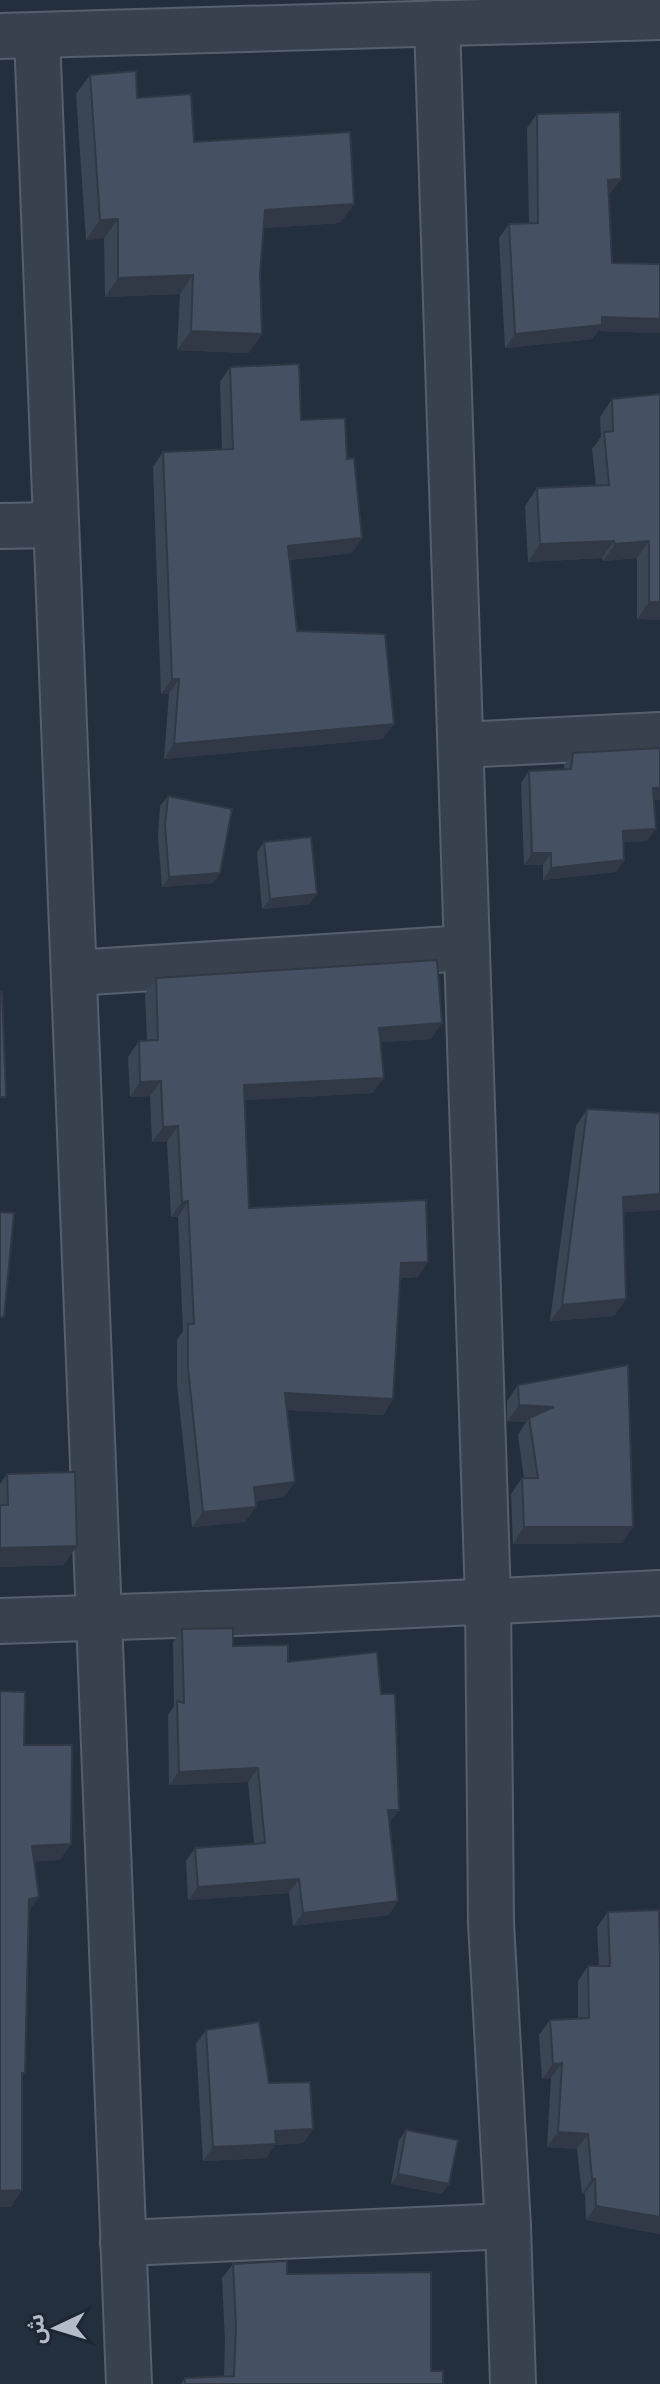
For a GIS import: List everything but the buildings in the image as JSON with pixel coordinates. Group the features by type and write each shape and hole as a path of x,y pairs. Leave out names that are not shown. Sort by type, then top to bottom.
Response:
{"street":[{"path":"129,2384 56,525 18,35 372,13 437,23 660,17"},
{"path":"437,23 488,1600 491,1923 508,2226 513,2384"},
{"path":"0,526 56,525"},
{"path":"461,745 660,735"},
{"path":"74,973 467,948"},
{"path":"0,1621 660,1593"},
{"path":"123,2243 508,2226"}]}
